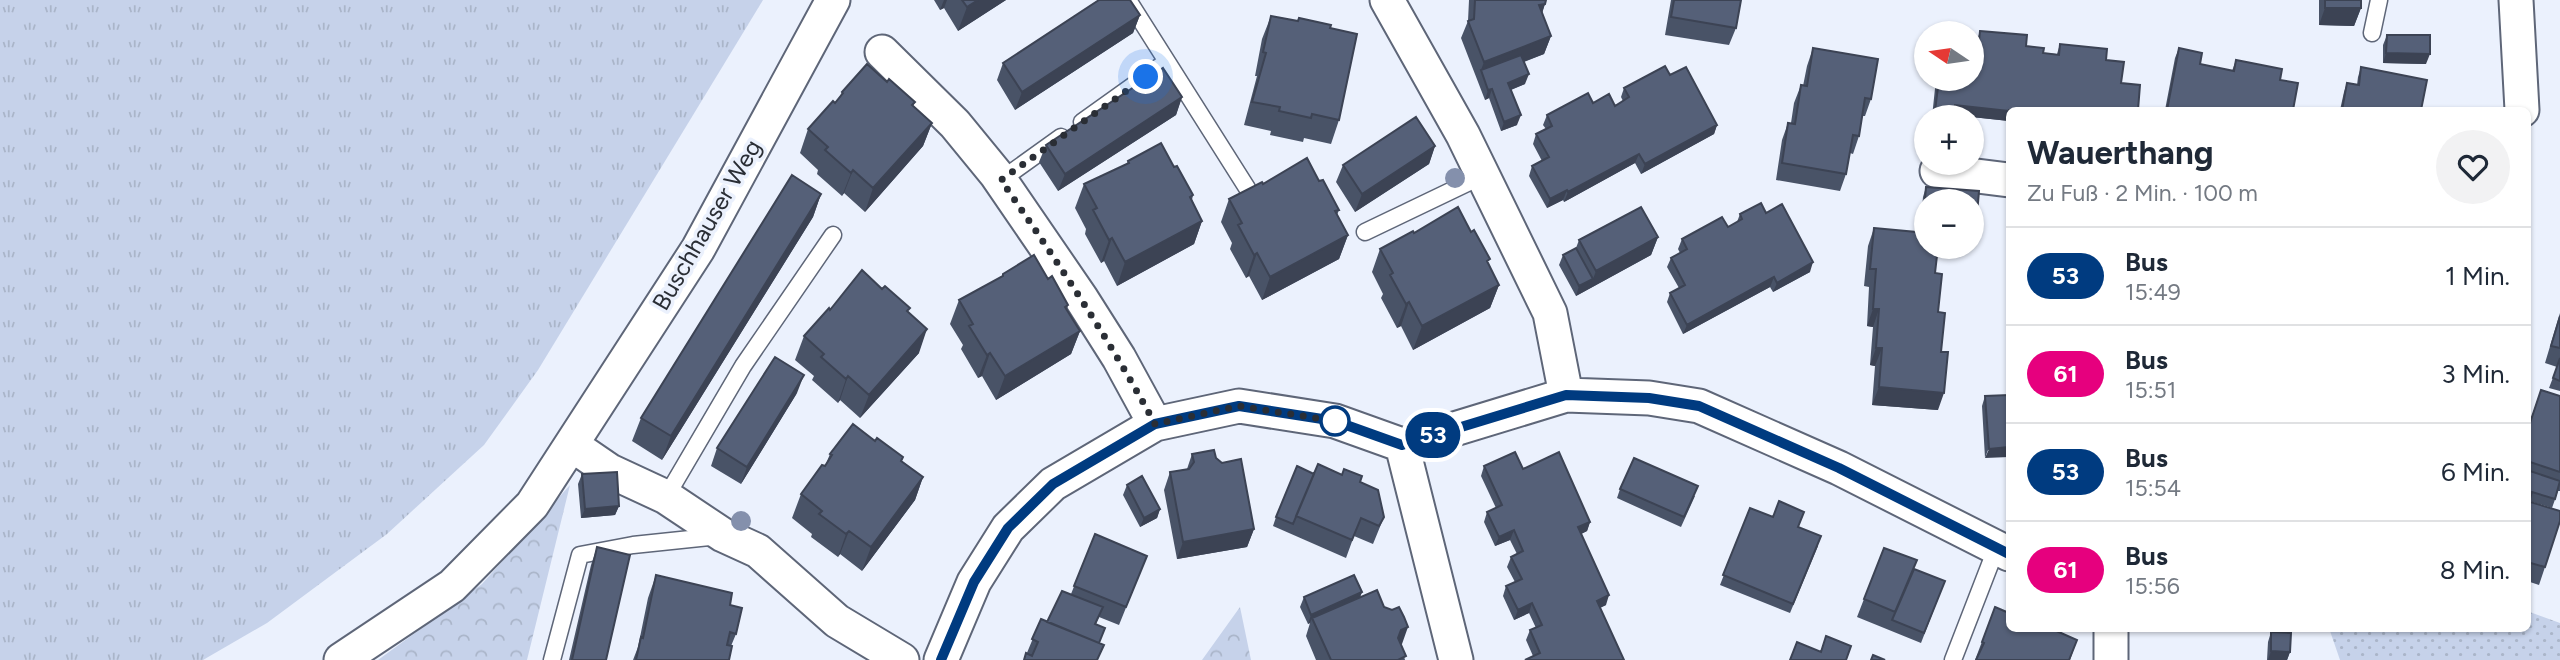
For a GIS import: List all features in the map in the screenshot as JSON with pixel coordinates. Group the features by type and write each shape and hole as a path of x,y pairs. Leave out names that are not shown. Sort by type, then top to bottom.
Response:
{"street":[{"name":"Buschhauser Weg","path":"341,660 452,586 532,505 698,249 833,0"},
{"path":"1387,0 1484,175 1550,313 1566,395"},
{"path":"2516,0 2522,107"},
{"path":"882,52 955,124 1001,180 1119,358 1155,424"},
{"path":"1969,175 2006,180"},
{"path":"941,660 974,582 1008,528 1053,484 1155,424 1239,406 1335,421 1402,445 1566,395 1649,398 1699,406 1839,468 2003,551"},
{"path":"572,445 610,471 666,497 723,536 758,551 837,621 902,660"},
{"path":"1402,445 1456,660"},
{"path":"2111,632 2111,660"}],"lane":[{"path":"1128,0 1247,188"},
{"path":"2372,33 2379,0"},
{"path":"1001,180 1166,62"},
{"path":"1365,232 1484,175"},
{"path":"666,497 743,366 833,235"},
{"path":"552,660 580,555 633,545 723,536"},
{"path":"1953,660 2003,551"}],"green space":[{"path":"0,0 763,0 538,370 484,445 387,534 267,623 203,660 0,660"},
{"path":"570,485 527,660 378,660 482,584"},
{"path":"1240,607 1251,660 1202,660"},
{"path":"2531,612 2560,623 2560,660 2340,660 2330,632 2531,632"}],"building":[{"path":"962,0 978,0 967,7"},
{"path":"1099,0 1130,0 1140,15 1022,92 1003,63"},
{"path":"1475,0 1546,0 1545,4 1539,5 1551,36 1484,62 1468,21 1474,19"},
{"path":"1674,0 1741,0 1736,28 1671,17"},
{"path":"2325,0 2361,0 2361,8 2325,8"},
{"path":"1271,16 1298,21 1299,18 1357,34 1339,120 1312,114 1311,118 1279,111 1280,107 1252,102 1266,53 1263,52"},
{"path":"1984,31 2027,35 2026,46 2044,48 2043,53 2059,55 2060,44 2107,49 2106,60 2124,62 2121,83 2140,85 2138,107 2006,107 2006,111 1984,108 1984,105 1936,105 1938,91 1984,91"},
{"path":"2387,35 2430,35 2430,54 2386,53"},
{"path":"1813,48 1878,59 1871,99 1865,98 1859,136 1853,135 1846,174 1782,163 1788,123 1795,124 1801,85 1807,86"},
{"path":"2179,48 2202,53 2200,64 2234,71 2236,60 2282,69 2280,80 2298,83 2294,107 2168,107"},
{"path":"1521,55 1529,74 1508,83 1521,115 1504,122 1492,89 1488,90 1481,70"},
{"path":"867,64 915,102 912,105 932,123 873,188 825,150 828,147 808,129 833,101 835,103"},
{"path":"1665,66 1670,75 1686,67 1717,125 1645,164 1639,154 1550,199 1532,166 1549,157 1536,134 1552,126 1547,115 1588,93 1593,103 1609,94 1615,106 1629,97 1624,88"},
{"path":"2361,67 2427,80 2422,107 2343,107 2347,83 2359,85"},
{"path":"1163,68 1182,97 1065,174 1046,145"},
{"path":"1416,117 1435,146 1362,194 1343,165"},
{"path":"1161,143 1193,195 1190,197 1202,221 1125,262 1093,210 1097,208 1084,184 1129,163 1128,161"},
{"path":"1307,158 1339,210 1335,211 1348,235 1270,277 1238,225 1242,223 1229,199 1262,182 1263,184"},
{"path":"792,175 821,194 671,436 641,418"},
{"path":"1761,203 1766,213 1782,204 1813,262 1777,283 1774,277 1687,325 1670,293 1685,285 1671,258 1687,249 1682,239 1722,217 1728,227 1742,219 1740,214"},
{"path":"1458,207 1490,259 1487,261 1499,285 1422,326 1390,275 1393,273 1380,249"},
{"path":"1641,207 1658,237 1596,271 1579,240"},
{"path":"1874,228 1914,232 1914,259 1937,259 1935,273 1942,274 1938,312 1945,313 1941,352 1948,352 1944,393 1879,387 1882,348 1876,348 1879,309 1873,309 1876,269 1870,269"},
{"path":"1576,248 1593,279 1579,286 1563,255"},
{"path":"1034,255 1048,279 1052,276 1068,305 1065,307 1080,331 1005,376 990,353 987,355 969,326 973,324 959,300"},
{"path":"862,270 882,289 885,286 910,308 907,311 927,329 869,395 821,357 824,354 804,336 829,308 830,310"},
{"path":"2560,316 2560,348 2551,346"},
{"path":"775,357 804,375 747,467 717,448"},
{"path":"2560,358 2560,381 2553,378"},
{"path":"2541,390 2560,396 2560,472 2531,462 2531,420"},
{"path":"2006,395 2006,447 1989,449 1985,396"},
{"path":"853,424 903,457 901,461 923,477 871,547 849,531 846,534 819,514 822,511 801,494 822,465 825,466 832,455 830,454"},
{"path":"1214,450 1216,458 1222,463 1241,459 1254,529 1183,542 1170,472 1189,469 1194,462 1192,454"},
{"path":"1515,452 1523,469 1559,452 1590,522 1578,527 1609,595 1597,601 1624,660 1525,660 1540,653 1530,630 1542,625 1532,603 1518,610 1506,586 1522,579 1511,557 1523,551 1514,530 1499,537 1487,512 1502,505 1484,466"},
{"path":"1634,458 1698,486 1684,517 1620,489"},
{"path":"1318,464 1342,475 1344,469 1362,476 1360,482 1378,490 1384,517 1379,526 1361,518 1352,540 1296,516"},
{"path":"1297,466 1314,474 1293,524 1276,517"},
{"path":"2531,471 2560,481 2555,499 2532,492 2531,495"},
{"path":"617,472 619,506 585,509 582,474"},
{"path":"1142,476 1160,509 1144,518 1127,485"},
{"path":"1779,501 1804,512 1798,527 1821,536 1793,604 1723,575 1750,508 1773,517"},
{"path":"2531,502 2560,511 2560,521 2545,567 2531,563"},
{"path":"1095,534 1147,556 1126,607 1074,586"},
{"path":"597,547 630,555 606,660 572,660"},
{"path":"1884,548 1917,560 1895,612 1864,599"},
{"path":"1914,569 1945,581 1924,633 1892,620"},
{"path":"656,575 732,593 730,605 742,608 736,634 730,632 727,645 732,646 729,660 636,660"},
{"path":"1354,575 1362,592 1311,615 1304,597"},
{"path":"1377,590 1384,607 1392,610 1399,607 1404,617 1408,627 1401,630 1398,638 1406,656 1398,660 1331,660 1312,618"},
{"path":"1062,591 1103,607 1095,624 1105,628 1099,643 1047,622"},
{"path":"1995,607 2006,612 2006,632 2059,632 2077,640 2069,660 1976,660 1984,643 1982,642"},
{"path":"1041,619 1104,645 1097,660 1024,660 1026,653 1032,656 1038,642 1032,639"},
{"path":"2271,632 2291,633 2290,652 2271,651"},
{"path":"1826,636 1851,646 1846,660 1790,660 1797,642 1821,652"},
{"path":"1873,655 1885,660 1871,660"}],"bus line":[{"name":"53","path":"941,660 974,582 1008,528 1053,484 1155,424 1239,406 1335,421 1402,445 1566,395 1649,398 1699,406 1839,468 2006,553"}],"route":[{"path":"1146,77 1001,180 1119,358 1155,424 1239,406 1335,421"}]}
